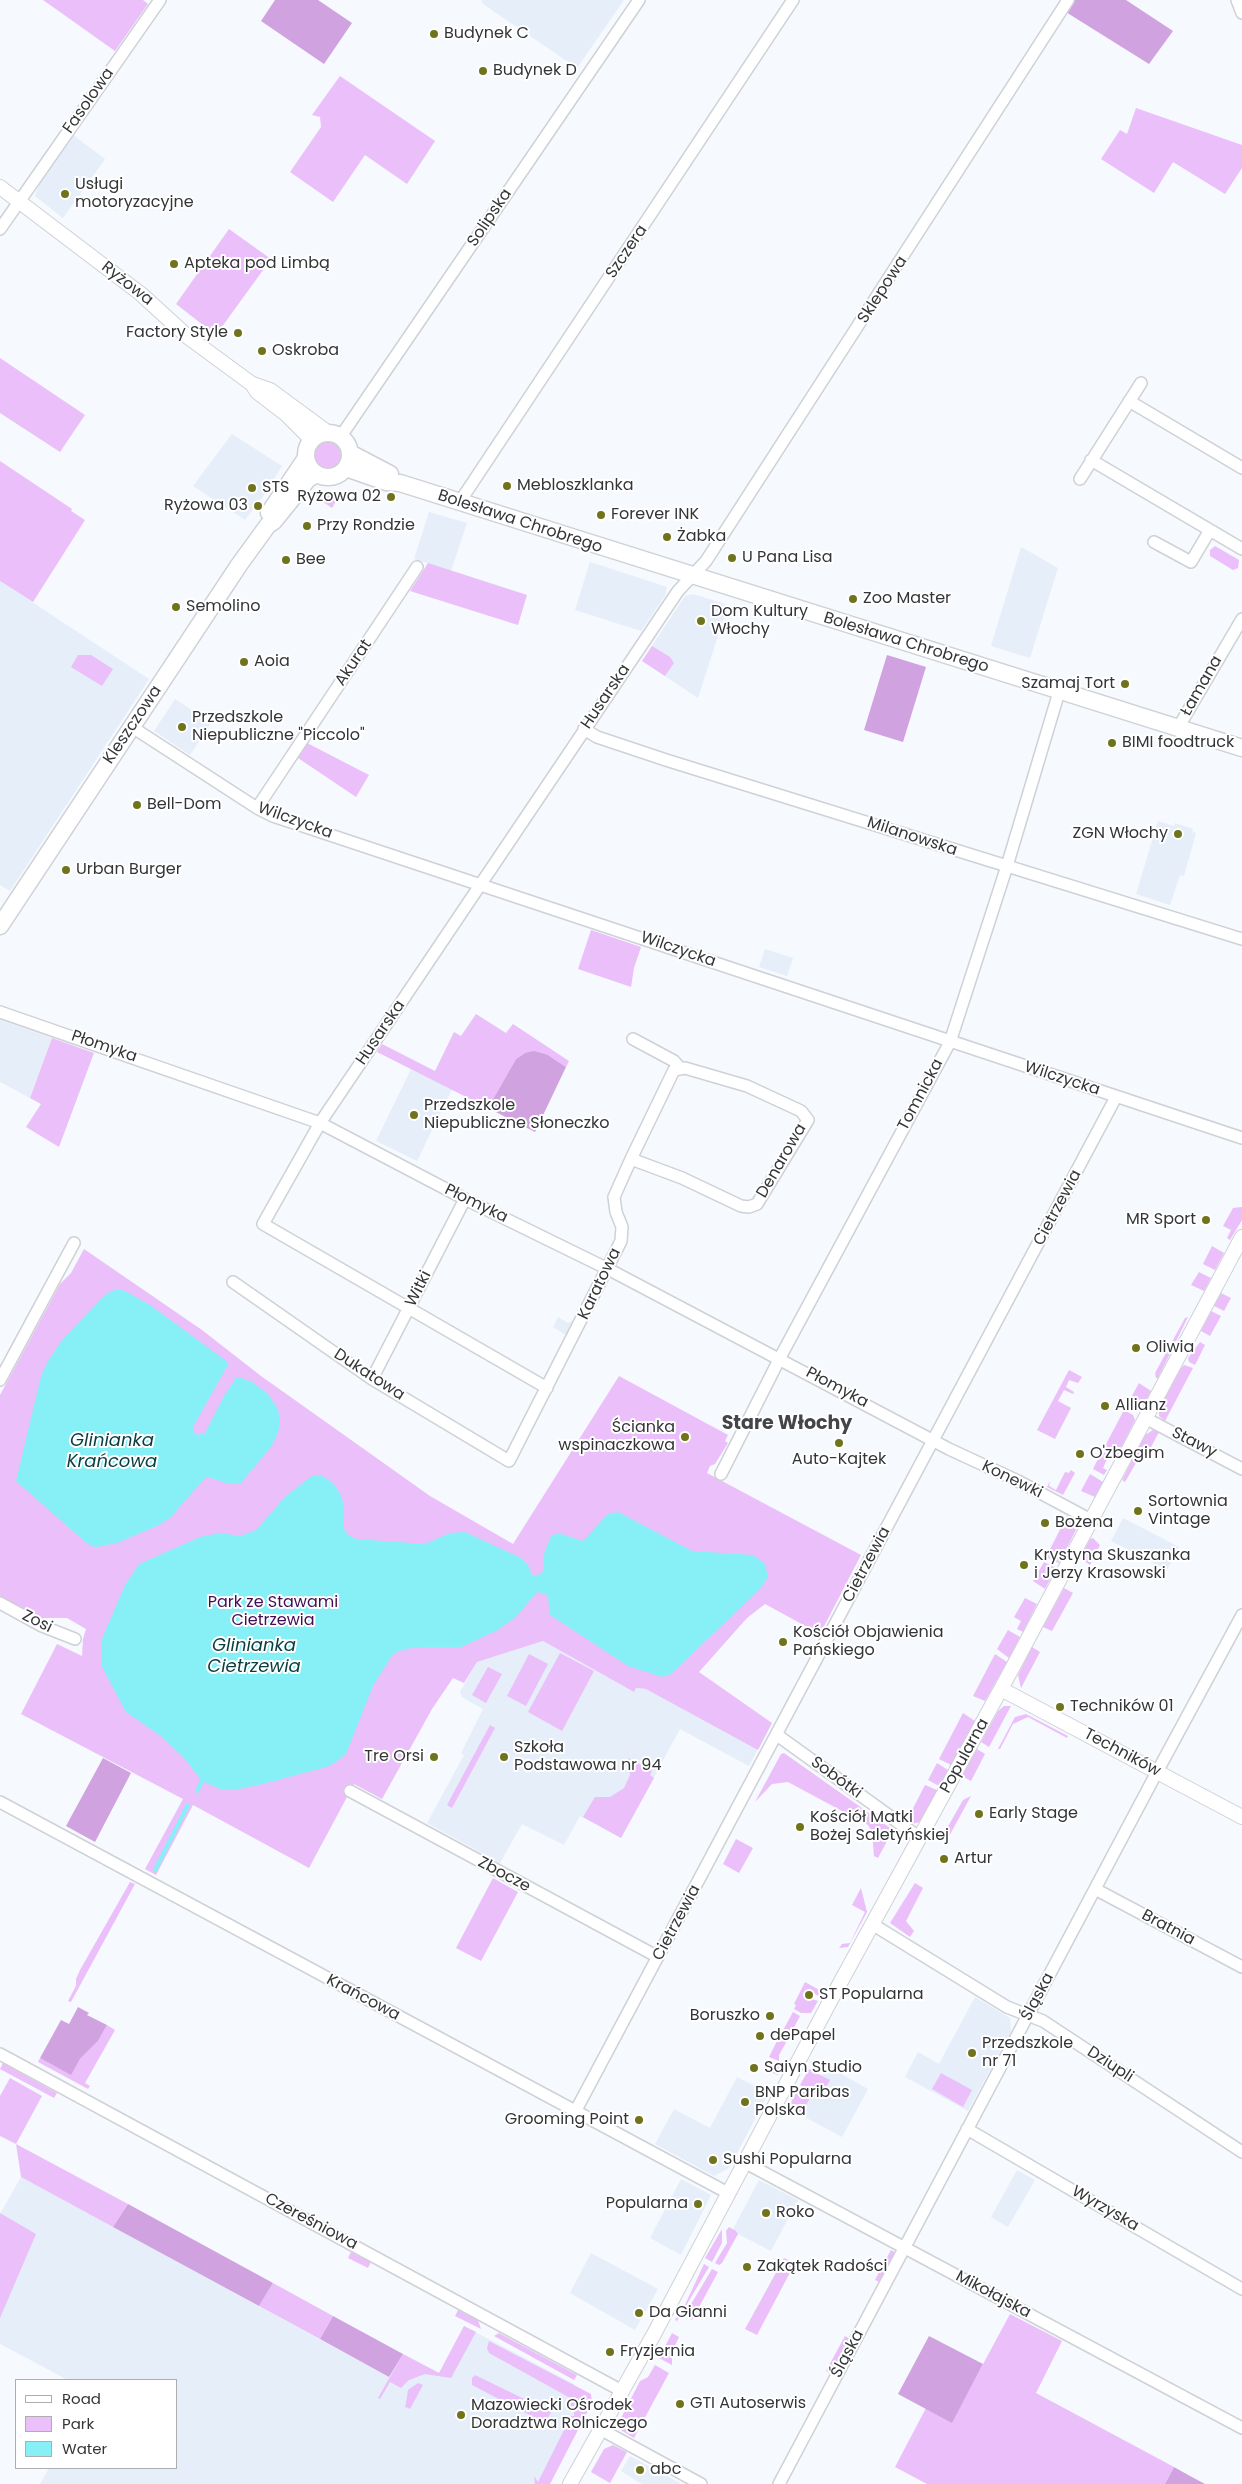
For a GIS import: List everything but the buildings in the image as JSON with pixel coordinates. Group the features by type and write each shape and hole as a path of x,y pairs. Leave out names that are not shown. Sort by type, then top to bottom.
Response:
{"main road":[{"path":"334,434 347,444 348,460 332,477 317,474 310,468 306,458 306,448 312,439 334,434"},
{"name":"Kleszczowa","path":"268,524 268,517 272,507 306,458"},
{"name":"Bolesława Chrobrego","path":"348,460 394,476 400,483 459,503 1242,748"},
{"name":"Kleszczowa","path":"0,926 268,524 274,521 308,479 317,474"}],"street":[{"name":"Fasolowa","path":"0,229 160,0"},
{"name":"Solipska","path":"334,434 639,0"},
{"name":"Szczera","path":"459,503 793,0"},
{"name":"Sklepowa","path":"692,576 706,561 1068,0"},
{"path":"1237,0 1242,13"},
{"name":"Ryżowa","path":"0,187 141,294 188,337 252,384 270,390 334,434"},
{"path":"1080,479 1141,383"},
{"name":"Ryżowa","path":"252,384 257,392 287,415 312,439"},
{"path":"1129,402 1242,468"},
{"path":"1091,460 1242,549"},
{"path":"1154,542 1191,562 1210,530"},
{"name":"Akurat","path":"257,808 417,567"},
{"name":"Husarska","path":"547,1388 263,1224 320,1123 584,729 678,591 692,576"},
{"name":"Łamana","path":"1178,728 1242,619"},
{"name":"Tomnicka","path":"721,1474 780,1358 950,1042 1007,866 1059,692"},
{"name":"Wilczycka","path":"132,727 257,808 273,816 1242,1138"},
{"name":"Milanowska","path":"584,729 597,737 666,760 1242,940"},
{"name":"Płomyka","path":"0,1012 320,1123 465,1199 608,1269 934,1439"},
{"name":"Denarowa","path":"631,1159 682,1178 741,1206 750,1207 757,1204 807,1124 806,1117 801,1111 747,1086 676,1071 674,1061 633,1039"},
{"name":"Karatowa","path":"510,1461 621,1240 622,1233 614,1205 614,1197 631,1159 676,1071"},
{"name":"Cietrzewia","path":"575,2112 1116,1097"},
{"name":"Witki","path":"372,1379 465,1199"},
{"name":"Popularna","path":"570,2484 1001,1689 1242,1237"},
{"path":"0,1380 74,1243"},
{"name":"Dukatowa","path":"233,1282 372,1379 510,1461"},
{"name":"Stawy","path":"1146,1418 1242,1469"},
{"name":"Konewki","path":"934,1439 1091,1520"},
{"name":"Zosi","path":"0,1603 42,1626 75,1640"},
{"name":"Śląska","path":"778,2484 1242,1615"},
{"name":"Techników","path":"1001,1689 1242,1817"},
{"name":"Sobótki","path":"777,1735 920,1838"},
{"name":"Zbocze","path":"350,1791 658,1957"},
{"name":"Krańcowa","path":"0,1802 728,2193"},
{"name":"Bratnia","path":"1094,1889 1242,1967"},
{"name":"Dziupli","path":"872,1924 1007,2007 1043,2022 1242,2152"},
{"name":"Czereśniowa","path":"0,2054 622,2391"},
{"name":"Wyrzyska","path":"967,2129 1242,2289"},
{"name":"Mikołajska","path":"744,2162 1242,2428"},
{"path":"600,2429 701,2484"}],"shaded area":[{"path":"275,0 318,0 352,23 324,64 261,21"},
{"path":"481,0 624,0 577,68 483,4"},
{"path":"1075,0 1126,0 1173,31 1149,64 1069,14 1067,12"},
{"path":"73,135 105,159 63,218 35,196 39,184"},
{"path":"232,434 282,466 262,498 245,520 193,486"},
{"path":"429,512 467,523 451,571 414,559"},
{"path":"1021,547 1058,568 1030,658 991,646"},
{"path":"590,562 667,587 665,596 641,631 575,610"},
{"path":"0,581 149,679 10,891 0,885"},
{"path":"693,594 728,605 698,698 642,661 685,596"},
{"path":"887,655 926,667 903,742 864,730"},
{"name":"Przedszkole Niepubliczne \"Piccolo\"","path":"175,699 211,723 190,755 154,731"},
{"path":"1158,821 1174,826 1175,823 1193,829 1192,832 1196,833 1184,876 1180,875 1170,905 1136,894"},
{"path":"765,949 793,958 787,976 759,967"},
{"path":"0,1020 52,1038 30,1098 0,1082"},
{"path":"534,1051 548,1055 566,1067 535,1132 488,1108 516,1059 525,1053"},
{"name":"Przedszkole Niepubliczne Słoneczko","path":"411,1069 452,1089 417,1161 376,1141"},
{"path":"558,1317 568,1323 572,1321 566,1335 553,1327"},
{"path":"1123,1518 1179,1547 1167,1570 1111,1541"},
{"path":"543,1641 634,1692 636,1688 646,1689 760,1745 749,1766 680,1729 621,1838 580,1816 564,1845 522,1824 500,1863 427,1823 464,1755 461,1753 483,1709 462,1697 460,1692 477,1662"},
{"path":"103,1758 131,1773 95,1842 66,1826"},
{"name":"Przedszkole nr 71","path":"975,1997 1010,2018 1011,2031 968,2111 905,2077 918,2052 939,2064"},
{"path":"78,2007 89,2013 87,2015 107,2025 98,2041 80,2059 71,2075 40,2058 61,2020 69,2024"},
{"path":"827,2066 868,2089 842,2137 801,2115"},
{"path":"737,2077 769,2093 729,2168 714,2176 655,2144 674,2109 710,2128"},
{"path":"1017,2170 1035,2180 1008,2227 991,2217"},
{"path":"21,2177 389,2377 403,2354 439,2373 464,2326 574,2384 582,2409 544,2484 40,2484 48,2469 178,2469 178,2379 66,2379 0,2344 0,2214"},
{"path":"681,2179 711,2195 681,2255 650,2238"},
{"path":"759,2180 798,2200 771,2251 738,2234 733,2229"},
{"path":"128,2204 273,2283 259,2306 113,2227"},
{"path":"591,2253 658,2289 635,2330 570,2293"},
{"path":"333,2316 403,2354 389,2377 320,2339"},
{"path":"929,2336 983,2364 952,2423 898,2394"},
{"path":"630,2456 680,2484 643,2484 638,2482 621,2471"},
{"path":"1174,2467 1190,2476 1205,2484 1165,2484"}],"green space":[{"path":"43,0 143,0 148,4 115,51"},
{"path":"340,76 435,141 407,184 365,155 333,202 290,172 321,127 320,117 312,115"},
{"path":"1136,108 1242,145 1242,168 1225,194 1173,162 1154,193 1101,159 1120,130 1127,134"},
{"path":"229,229 271,259 216,335 176,304"},
{"path":"0,358 85,415 60,452 0,413"},
{"path":"328,442 337,446 341,455 337,464 328,468 319,464 315,455 319,446"},
{"path":"0,461 72,509 71,511 85,520 33,602 0,581"},
{"path":"317,491 328,492 336,501 332,508 313,495"},
{"path":"1215,546 1239,560 1238,568 1233,570 1210,556 1210,550"},
{"path":"428,563 527,595 518,625 410,591"},
{"path":"652,646 670,657 674,663 665,676 642,661"},
{"path":"78,655 91,655 113,669 102,686 71,667"},
{"path":"307,743 369,775 356,797 298,758"},
{"path":"591,930 641,947 634,968 631,987 578,969"},
{"path":"476,1014 506,1033 513,1024 569,1061 566,1067 548,1055 525,1053 516,1059 488,1108 377,1052 382,1044 435,1071 454,1032 461,1036"},
{"path":"52,1038 94,1053 59,1147 26,1127 41,1104 30,1098"},
{"path":"1242,1207 1242,1220 1230,1240 1227,1238 1231,1230 1223,1226 1233,1208"},
{"path":"1212,1246 1224,1253 1215,1270 1203,1264"},
{"name":"Park ze Stawami Cietrzewia","path":"84,1249 202,1330 261,1376 430,1496 513,1544 619,1376 728,1435 725,1441 728,1443 715,1464 710,1466 707,1473 861,1555 820,1634 765,1604 747,1618 699,1672 772,1723 758,1750 646,1689 636,1688 634,1692 543,1641 477,1662 464,1683 453,1678 432,1709 382,1799 354,1784 309,1868 193,1805 156,1875 145,1869 183,1799 21,1714 57,1644 82,1656 83,1639 86,1629 67,1618 40,1618 0,1597 0,1395 60,1284 71,1273"},
{"path":"1199,1272 1211,1278 1204,1291 1191,1285"},
{"path":"1221,1293 1231,1298 1224,1311 1214,1306"},
{"path":"1211,1311 1221,1316 1210,1336 1201,1331"},
{"path":"1188,1317 1158,1378 1156,1378 1155,1373 1185,1318"},
{"path":"1200,1342 1205,1345 1195,1365 1189,1362 1188,1358"},
{"path":"1184,1365 1193,1368 1165,1421 1159,1416 1159,1409"},
{"path":"1069,1370 1082,1377 1078,1383 1069,1380 1066,1387 1074,1392 1073,1394 1064,1390 1058,1401 1071,1408 1055,1439 1037,1430"},
{"path":"1139,1383 1151,1391 1144,1404 1139,1406 1129,1401"},
{"path":"1124,1410 1133,1415 1135,1420 1120,1450 1117,1448 1114,1452 1105,1446"},
{"path":"1153,1430 1159,1432 1150,1449 1140,1456 1125,1482 1122,1480 1145,1435"},
{"path":"1102,1451 1112,1457 1108,1457 1103,1468 1107,1470 1104,1475 1093,1469"},
{"path":"1071,1470 1075,1473 1063,1495 1047,1487 1050,1481 1049,1486 1056,1490 1065,1472 1069,1473"},
{"path":"1090,1474 1103,1482 1095,1497 1081,1491"},
{"path":"1067,1516 1075,1524 1076,1530 1059,1563 1046,1557"},
{"path":"1093,1538 1100,1545 1090,1565 1080,1558 1090,1539"},
{"path":"1044,1562 1056,1568 1045,1589 1033,1581"},
{"path":"1064,1588 1073,1593 1052,1631 1043,1627"},
{"path":"1025,1598 1037,1604 1023,1632 1017,1629 1021,1621 1014,1617"},
{"path":"1008,1630 1020,1637 1009,1658 997,1649"},
{"path":"1032,1647 1040,1652 1021,1688 1018,1675"},
{"path":"560,1653 594,1671 562,1731 528,1712"},
{"path":"529,1654 548,1664 526,1706 507,1696"},
{"path":"995,1654 1007,1662 985,1701 973,1696"},
{"path":"488,1667 502,1674 486,1703 472,1695"},
{"path":"1004,1706 1011,1706 989,1747 981,1742 998,1711"},
{"path":"963,1713 975,1721 951,1765 939,1759"},
{"path":"1026,1714 1068,1736 1067,1738 1028,1717 1013,1724 1000,1749 998,1749 1015,1717"},
{"path":"490,1725 495,1728 452,1808 447,1805"},
{"path":"977,1749 985,1754 971,1781 962,1776"},
{"path":"784,1753 893,1830 878,1858 874,1856 872,1832 868,1825 788,1782 772,1784 755,1802 781,1754"},
{"path":"628,1758 652,1771 650,1775 654,1778 621,1838 583,1817 595,1797 610,1797 624,1788 630,1775"},
{"path":"937,1763 948,1770 939,1786 928,1780"},
{"path":"925,1785 937,1790 920,1822 911,1824 906,1822"},
{"path":"971,1796 947,1840 942,1837 963,1800"},
{"path":"736,1839 753,1848 739,1873 723,1864"},
{"path":"493,1878 518,1892 481,1961 456,1948"},
{"path":"130,1882 135,1884 71,2002 68,2001 76,1986 76,1979 80,1970"},
{"path":"915,1883 923,1888 906,1921 914,1931 910,1937 890,1923"},
{"path":"861,1888 867,1912 848,1947 839,1948 842,1944 850,1943 865,1912 852,1905"},
{"path":"805,1982 823,1992 820,1997 808,1990 805,1997 818,2001 811,2013 801,2013 794,2009 796,2005 794,2004"},
{"path":"793,2012 800,2016 789,2037 782,2032"},
{"path":"107,2025 115,2030 85,2083 90,2086 88,2089 38,2062 40,2058 71,2074 80,2059 98,2041"},
{"path":"780,2035 788,2039 779,2055 779,2061 769,2057"},
{"path":"768,2059 779,2065 778,2075 763,2069"},
{"path":"3,2063 57,2093 54,2098 0,2069"},
{"path":"809,2069 830,2080 821,2096 800,2085"},
{"path":"941,2073 972,2090 963,2107 932,2089"},
{"path":"10,2078 42,2096 16,2144 0,2136 0,2096"},
{"path":"798,2089 811,2096 801,2115 788,2108"},
{"path":"16,2144 128,2204 113,2227 21,2177"},
{"path":"0,2213 36,2234 0,2318"},
{"path":"729,2227 738,2234 722,2263 719,2265 715,2263 727,2243 726,2231"},
{"path":"722,2229 722,2243 712,2262 705,2258"},
{"path":"891,2250 896,2253 880,2282 875,2280"},
{"path":"351,2252 371,2262 368,2268 348,2258"},
{"path":"784,2258 795,2263 757,2335 745,2329"},
{"path":"704,2264 709,2267 677,2321 675,2320 682,2307 684,2307"},
{"path":"712,2269 718,2272 692,2320 684,2316"},
{"path":"273,2283 333,2316 320,2339 259,2306"},
{"path":"458,2310 478,2320 481,2329 455,2316"},
{"path":"1010,2314 1062,2341 1036,2393 1174,2467 1165,2484 927,2484 895,2467 926,2408 952,2422"},
{"path":"464,2326 476,2332 451,2378 425,2374 409,2380 401,2388 390,2382 380,2399 378,2398 403,2354 439,2373"},
{"path":"499,2333 577,2375 574,2380 494,2336"},
{"path":"672,2333 679,2337 672,2352 672,2365 659,2358"},
{"path":"845,2336 850,2339 831,2374 826,2371"},
{"path":"489,2341 591,2394 592,2403 550,2484 535,2484 534,2476 538,2482 571,2416 574,2416 574,2406 568,2406 572,2399 489,2353 487,2348"},
{"path":"655,2365 669,2373 634,2438 619,2429 618,2424 640,2381 648,2377"},
{"path":"475,2375 551,2412 545,2423 472,2385 472,2378"},
{"path":"418,2383 423,2385 410,2409 406,2407 405,2409 408,2390"},
{"path":"613,2445 627,2452 610,2483 591,2472 604,2449"}],"water":[{"name":"Glinianka Krańcowa","path":"116,1289 125,1291 150,1305 229,1363 194,1425 194,1432 197,1435 205,1433 224,1396 236,1378 239,1377 252,1382 268,1394 278,1409 280,1421 278,1433 271,1447 241,1483 226,1483 205,1478 170,1518 159,1525 117,1543 97,1547 91,1546 83,1540 16,1481 41,1376 48,1361 62,1340 105,1295"},
{"name":"Glinianka Cietrzewia","path":"313,1475 322,1476 332,1482 340,1493 344,1505 344,1528 347,1534 356,1539 425,1544 450,1533 465,1532 521,1558 528,1565 532,1575 536,1576 544,1571 544,1554 551,1536 558,1533 583,1541 608,1514 618,1512 692,1551 753,1555 765,1564 768,1577 760,1589 671,1674 662,1677 628,1666 550,1615 548,1597 537,1592 516,1617 496,1631 461,1647 421,1647 405,1649 393,1654 373,1686 346,1754 336,1762 326,1767 263,1784 234,1790 220,1789 202,1781 184,1758 162,1737 126,1712 101,1665 101,1641 125,1585 139,1564 200,1537 220,1533 240,1536 256,1530 286,1496"}],"waterway":[{"path":"197,1791 202,1781"},
{"path":"155,1870 188,1805"}],"place":[{"name":"Budynek C","path":"434,34"},
{"name":"Budynek D","path":"483,71"},
{"name":"Usługi motoryzacyjne","path":"65,194"},
{"name":"Apteka pod Limbą","path":"174,264"},
{"name":"Factory Style","path":"238,333"},
{"name":"Oskroba","path":"262,351"},
{"name":"Mebloszklanka","path":"507,486"},
{"name":"STS","path":"252,488"},
{"name":"Ryżowa 02","path":"391,497"},
{"name":"Ryżowa 03","path":"258,506"},
{"name":"Forever INK","path":"601,515"},
{"name":"Przy Rondzie","path":"307,526"},
{"name":"Żabka","path":"667,537"},
{"name":"U Pana Lisa","path":"732,558"},
{"name":"Bee","path":"286,560"},
{"name":"Zoo Master","path":"853,599"},
{"name":"Semolino","path":"176,607"},
{"name":"Dom Kultury Włochy","path":"701,621"},
{"name":"Aoia","path":"244,662"},
{"name":"Szamaj Tort","path":"1125,684"},
{"name":"Przedszkole Niepubliczne \"Piccolo\"","path":"182,727"},
{"name":"BIMI foodtruck","path":"1112,743"},
{"name":"Bell-Dom","path":"137,805"},
{"name":"ZGN Włochy","path":"1178,834"},
{"name":"Urban Burger","path":"66,870"},
{"name":"Przedszkole Niepubliczne Słoneczko","path":"414,1115"},
{"name":"MR Sport","path":"1206,1220"},
{"name":"Oliwia","path":"1136,1348"},
{"name":"Allianz","path":"1105,1406"},
{"name":"Ścianka wspinaczkowa","path":"685,1437"},
{"name":"Auto-Kajtek","path":"839,1443"},
{"name":"O'zbegim","path":"1080,1454"},
{"name":"Sortownia Vintage","path":"1138,1511"},
{"name":"Bożena","path":"1045,1523"},
{"name":"Krystyna Skuszanka i Jerzy Krasowski","path":"1024,1565"},
{"name":"Kościół Objawienia Pańskiego","path":"783,1642"},
{"name":"Techników 01","path":"1060,1707"},
{"name":"Tre Orsi","path":"434,1757"},
{"name":"Szkoła Podstawowa nr 94","path":"504,1757"},
{"name":"Early Stage","path":"979,1814"},
{"name":"Kościół Matki Bożej Saletyńskiej","path":"800,1827"},
{"name":"Artur","path":"944,1859"},
{"name":"ST Popularna","path":"809,1995"},
{"name":"Boruszko","path":"770,2016"},
{"name":"dePapel","path":"760,2036"},
{"name":"Przedszkole nr 71","path":"972,2053"},
{"name":"Saiyn Studio","path":"754,2068"},
{"name":"BNP Paribas Polska","path":"745,2102"},
{"name":"Grooming Point","path":"639,2120"},
{"name":"Sushi Popularna","path":"713,2160"},
{"name":"Popularna","path":"698,2204"},
{"name":"Roko","path":"766,2213"},
{"name":"Zakątek Radości","path":"747,2267"},
{"name":"Da Gianni","path":"639,2313"},
{"name":"Fryzjernia","path":"610,2352"},
{"name":"GTI Autoserwis","path":"680,2404"},
{"name":"Mazowiecki Ośrodek Doradztwa Rolniczego","path":"461,2415"},
{"name":"abc","path":"640,2470"}],"district":[{"name":"Stare Włochy","path":"787,1424"}]}
